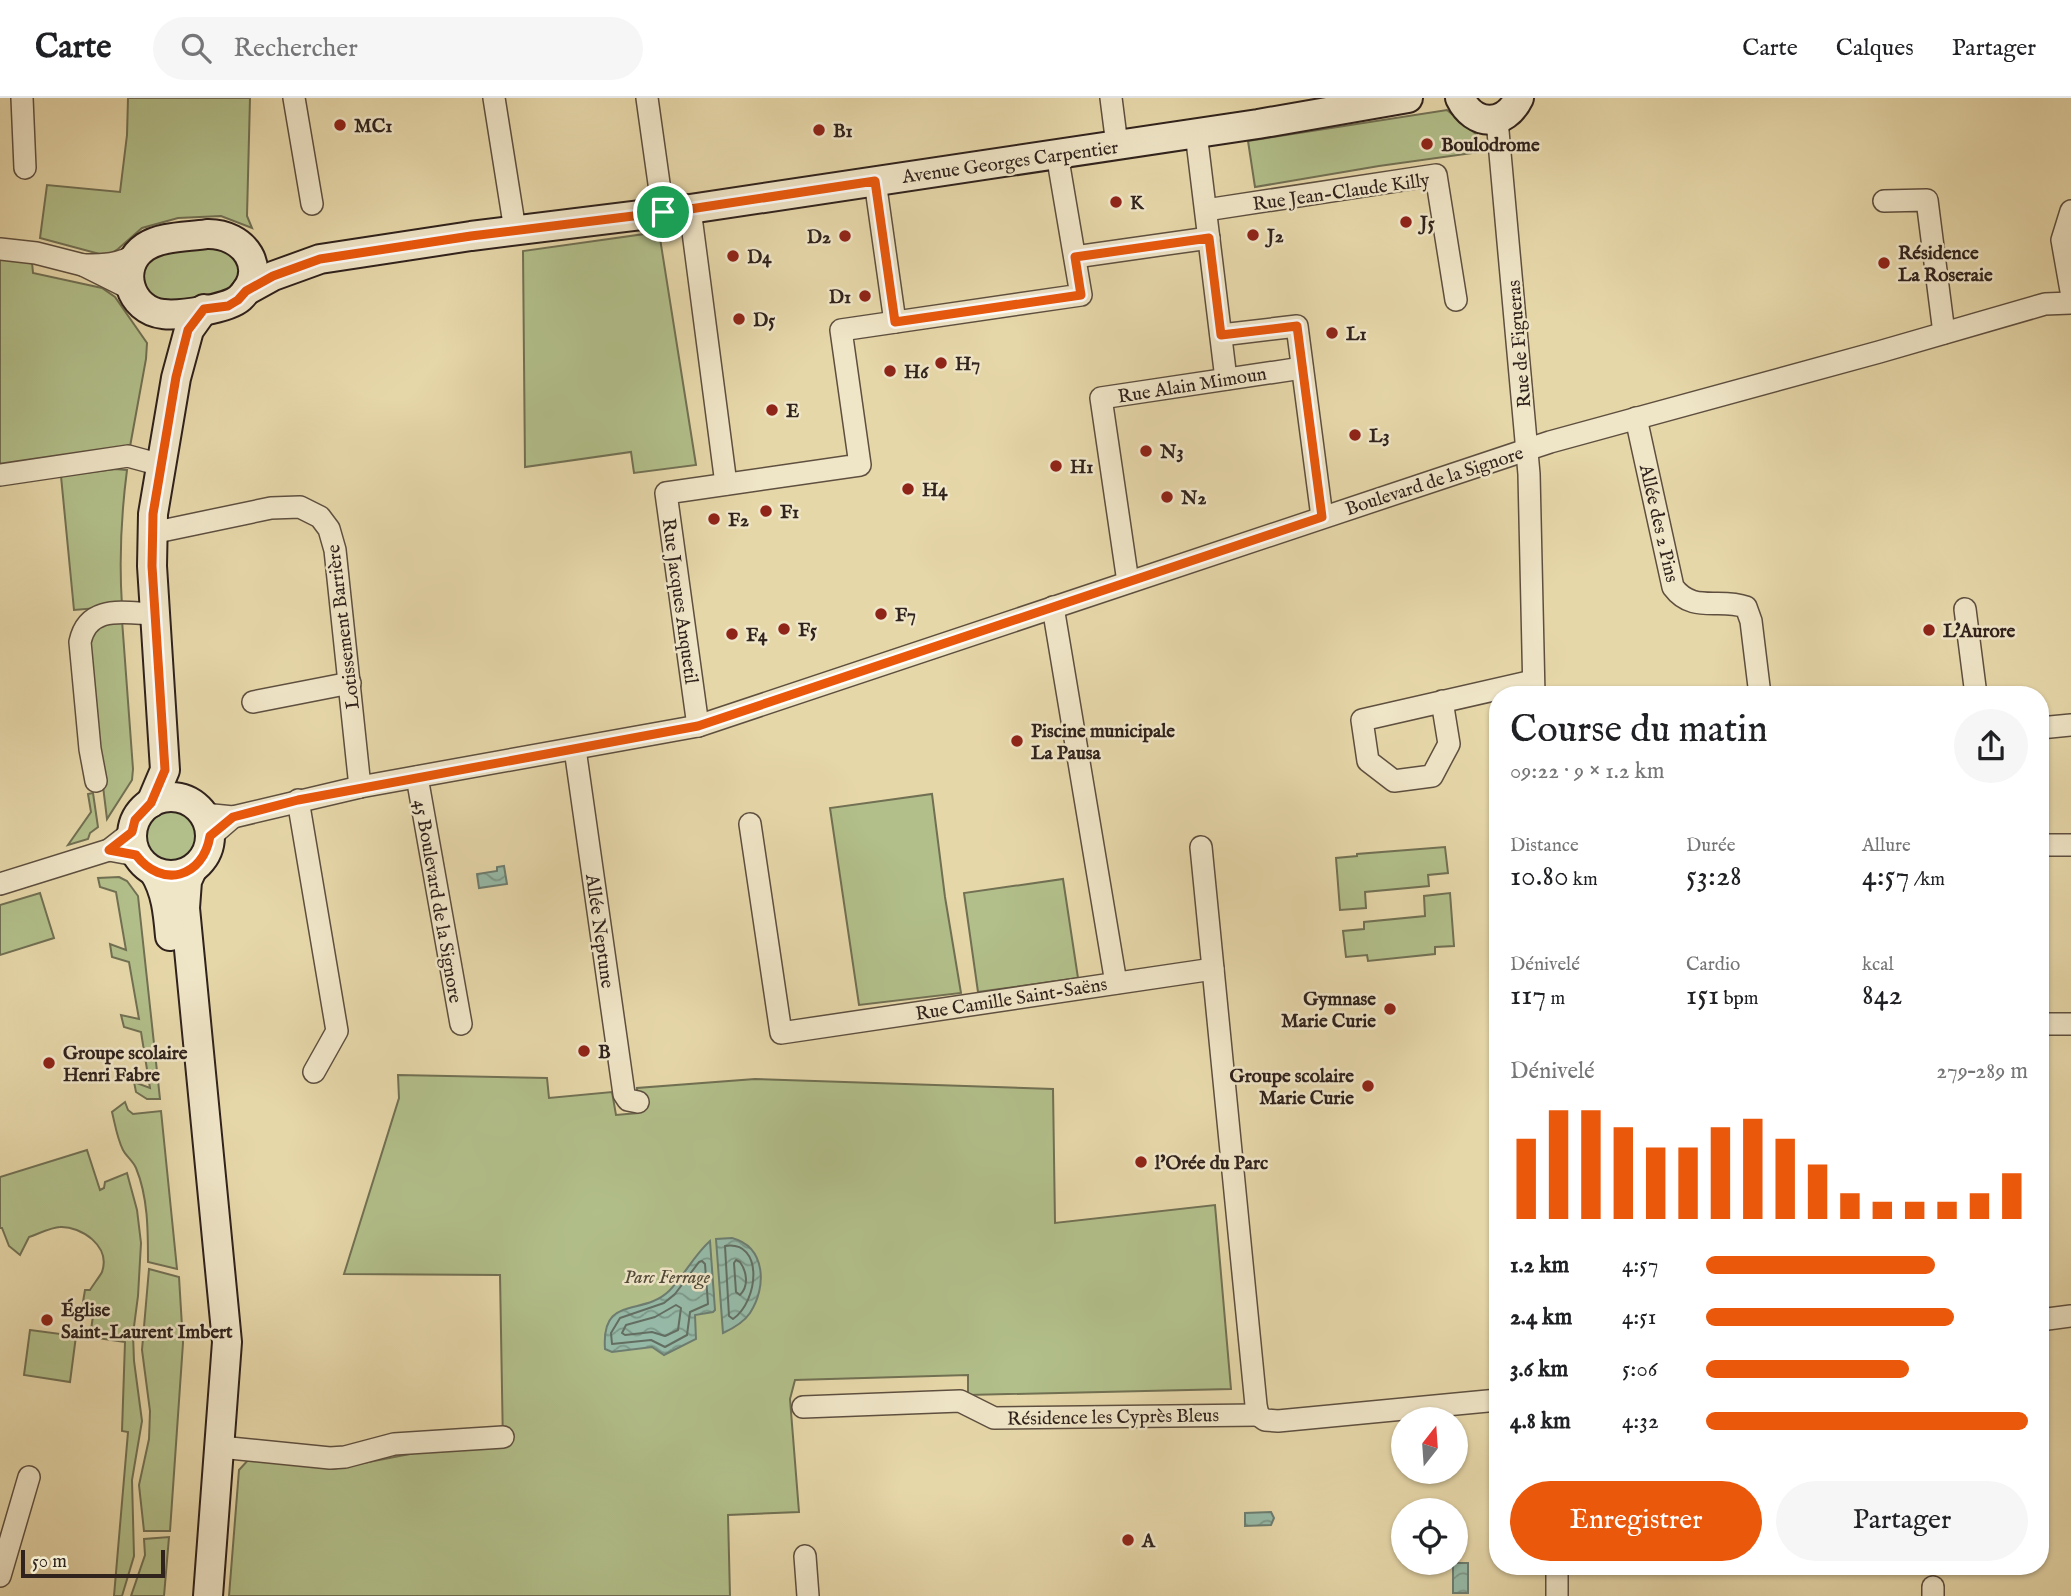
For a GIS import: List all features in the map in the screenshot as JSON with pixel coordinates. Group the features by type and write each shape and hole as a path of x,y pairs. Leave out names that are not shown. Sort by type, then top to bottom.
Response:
{"street":[{"path":"22,98 25,169"},
{"path":"294,98 312,204"},
{"path":"494,98 515,230"},
{"path":"647,98 676,210 726,484"},
{"path":"1111,98 1118,145"},
{"name":"Avenue Georges Carpentier","path":"246,291 273,276 320,259 1058,154 1408,98"},
{"path":"1460,98 1464,107 1473,115 1497,120 1514,109 1519,98"},
{"name":"Rue de Figueras","path":"1497,120 1528,449 1534,686"},
{"path":"1196,133 1226,379"},
{"path":"875,181 895,322 1081,295 1058,154"},
{"name":"Rue Jean-Claude Killy","path":"1206,210 1436,175 1455,300"},
{"path":"1884,201 1927,200 1944,333"},
{"path":"2071,211 2062,240 2071,291"},
{"path":"0,249 36,253 83,265 110,266 124,262 147,246 159,241 220,234 232,237 242,245 249,256 251,280 246,291 228,306 167,315 155,313 136,300 131,289 131,265 137,254"},
{"path":"1075,257 1209,238"},
{"name":"Avenue Georges Carpentier","path":"242,245 262,253 320,259"},
{"path":"83,265 131,289"},
{"name":"Boulevard de la Signore","path":"199,817 233,817 360,787 698,726 1528,449 2045,304 2071,303"},
{"path":"190,1596 211,1341 168,911 161,882 141,853 135,820 151,803 165,770 155,614 153,514 176,377 188,330 204,309"},
{"path":"155,313 168,333 176,377"},
{"name":"Rue Jacques Anquetil","path":"698,726 666,493 860,465 841,330 895,322"},
{"path":"1221,335 1297,326 1322,517"},
{"name":"Rue Alain Mimoun","path":"1128,582 1101,398 1302,368"},
{"name":"Allée des 2 Pins","path":"1636,418 1674,587 1681,598 1695,603 1736,603 1746,607 1751,621 1759,686"},
{"path":"0,475 128,456 161,465"},
{"name":"Lotissement Barrière","path":"152,533 271,508 300,507 320,517 329,530 335,550 360,787"},
{"name":"Rue Camille Saint-Saëns","path":"750,824 781,1033 1116,983 1053,607"},
{"path":"1965,608 1975,686"},
{"path":"96,781 87,722 80,642 82,632 94,617 105,614 155,614"},
{"path":"253,702 350,683"},
{"path":"1442,701 1449,744 1432,776 1394,781 1368,761 1362,720 1442,701 1489,694"},
{"path":"2049,727 2071,725"},
{"name":"Allée Neptune","path":"575,750 624,1094 628,1101 638,1102"},
{"path":"165,770 199,817 208,849 187,881 185,908 227,1342 208,1596"},
{"name":"45 Boulevard de la Signore","path":"417,777 461,1024"},
{"path":"151,803 174,797 199,817"},
{"path":"298,800 337,1031 314,1072"},
{"path":"2049,845 2071,845"},
{"path":"1201,847 1258,1415"},
{"path":"0,884 109,850 141,853 167,875 192,870"},
{"path":"1116,983 1213,969"},
{"path":"2049,1024 2071,1024"},
{"path":"2049,1319 2071,1316"},
{"name":"Résidence les Cyprès Bleus","path":"803,1407 960,1401 994,1418 1258,1415 1265,1420 1278,1421 1489,1401"},
{"path":"219,1447 331,1458 394,1444 503,1437"},
{"path":"0,1576 29,1477"},
{"path":"805,1556 808,1596"},
{"path":"1557,1575 1557,1596"}],"green space":[{"path":"128,98 250,98 247,216 252,228 221,216 178,218 142,228 107,256 40,238 47,185 120,192 127,135"},
{"path":"1447,110 1477,135 1480,152 1255,187 1248,141"},
{"path":"659,232 696,465 634,473 631,452 525,467 523,251"},
{"path":"212,239 244,264 232,297 153,308 137,266 143,258"},
{"path":"0,259 32,262 33,273 102,288 115,297 147,343 129,452 0,469"},
{"path":"127,470 121,538 122,606 74,610 61,476"},
{"path":"122,620 133,769 132,780 107,819 86,646 92,628"},
{"path":"93,793 98,827 90,833 88,839 68,845 91,812 88,794"},
{"path":"932,794 961,993 859,1005 830,808"},
{"path":"166,808 176,808 191,816 197,825 197,847 191,856 176,864 166,864 148,852 143,841 143,831 155,813"},
{"path":"1445,847 1448,873 1428,875 1429,886 1365,892 1366,908 1340,910 1336,858"},
{"path":"119,877 127,881 138,896 160,1099 147,1099 136,1092 134,1082 150,1088 141,1032 124,1027 121,1015 139,1019 129,962 112,957 110,944 126,950 116,892 100,887 98,878"},
{"path":"1063,879 1078,978 978,992 964,893"},
{"path":"40,893 54,938 0,955 0,905"},
{"path":"1450,893 1454,946 1435,947 1435,954 1368,961 1367,955 1346,957 1343,931 1364,929 1364,922 1425,916 1424,896"},
{"name":"Parc Ferrage","path":"398,1075 547,1078 549,1098 612,1092 616,1115 638,1113 637,1088 755,1079 1053,1089 1055,1223 1215,1205 1231,1389 968,1395 968,1375 795,1380 790,1399 799,1512 728,1515 730,1596 229,1596 239,1470 249,1459 333,1469 420,1452 503,1446 500,1275 344,1274 399,1098"},
{"path":"125,1102 133,1114 161,1111 177,1269 148,1262 143,1190 136,1168 121,1145 112,1112"},
{"path":"87,1150 100,1190 104,1188 105,1182 127,1173 137,1210 141,1243 133,1334 142,1421 132,1480 134,1556 122,1596 114,1596 128,1432 122,1431 125,1342 90,1337 93,1316 81,1314 85,1290 90,1290 102,1272 102,1254 98,1246 85,1234 60,1227 29,1237 20,1255 9,1246 0,1228 0,1177"},
{"path":"149,1269 179,1277 183,1343 170,1531 144,1531 139,1485 149,1439 150,1411 142,1350"},
{"path":"30,1330 76,1336 70,1382 24,1375"},
{"path":"169,1537 164,1596 131,1596 145,1555 144,1539"}],"water":[{"path":"504,866 507,884 479,888 477,874 497,871 497,867"},
{"path":"732,1238 752,1250 760,1269 761,1280 756,1303 750,1313 723,1333 716,1239"},
{"path":"710,1241 715,1310 695,1315 696,1339 664,1355 652,1347 612,1352 605,1349 605,1332 616,1313 658,1299 669,1291"},
{"path":"1271,1512 1274,1518 1271,1525 1245,1526 1245,1513"},
{"path":"1453,1575 1468,1575 1468,1593 1453,1593"}],"place":[{"name":"MC1","path":"340,125"},
{"name":"B1","path":"819,130"},
{"name":"Boulodrome","path":"1427,144"},
{"name":"K","path":"1116,202"},
{"name":"J5","path":"1406,222"},
{"name":"J2","path":"1253,235"},
{"name":"D2","path":"845,236"},
{"name":"D4","path":"733,256"},
{"name":"Résidence La Roseraie","path":"1884,263"},
{"name":"D1","path":"865,296"},
{"name":"D5","path":"739,319"},
{"name":"L1","path":"1332,333"},
{"name":"H7","path":"941,363"},
{"name":"H6","path":"890,371"},
{"name":"E","path":"772,410"},
{"name":"L3","path":"1355,435"},
{"name":"N3","path":"1146,451"},
{"name":"H1","path":"1056,466"},
{"name":"H4","path":"908,489"},
{"name":"N2","path":"1167,497"},
{"name":"F1","path":"766,511"},
{"name":"F2","path":"714,519"},
{"name":"F7","path":"881,614"},
{"name":"F5","path":"784,629"},
{"name":"L'Aurore","path":"1929,630"},
{"name":"F4","path":"732,634"},
{"name":"Piscine municipale La Pausa","path":"1017,741"},
{"name":"Gymnase Marie Curie","path":"1390,1009"},
{"name":"B","path":"584,1051"},
{"name":"Groupe scolaire Henri Fabre","path":"49,1063"},
{"name":"Groupe scolaire Marie Curie","path":"1368,1086"},
{"name":"l'Orée du Parc","path":"1141,1162"},
{"name":"Église Saint-Laurent Imbert","path":"47,1320"},
{"name":"A","path":"1128,1540"}],"route":[{"path":"875,181 895,322 1081,295 1075,257 1209,238 1221,335 1297,326 1322,517 698,726 360,787 233,817 210,836 208,849 201,861 192,870 180,874 154,872 136,855 109,850 132,832 135,820 151,803 165,770 152,566 153,514 176,377 188,330 204,309 228,306 246,291 273,276 320,259 471,236 663,212 875,181"}]}
